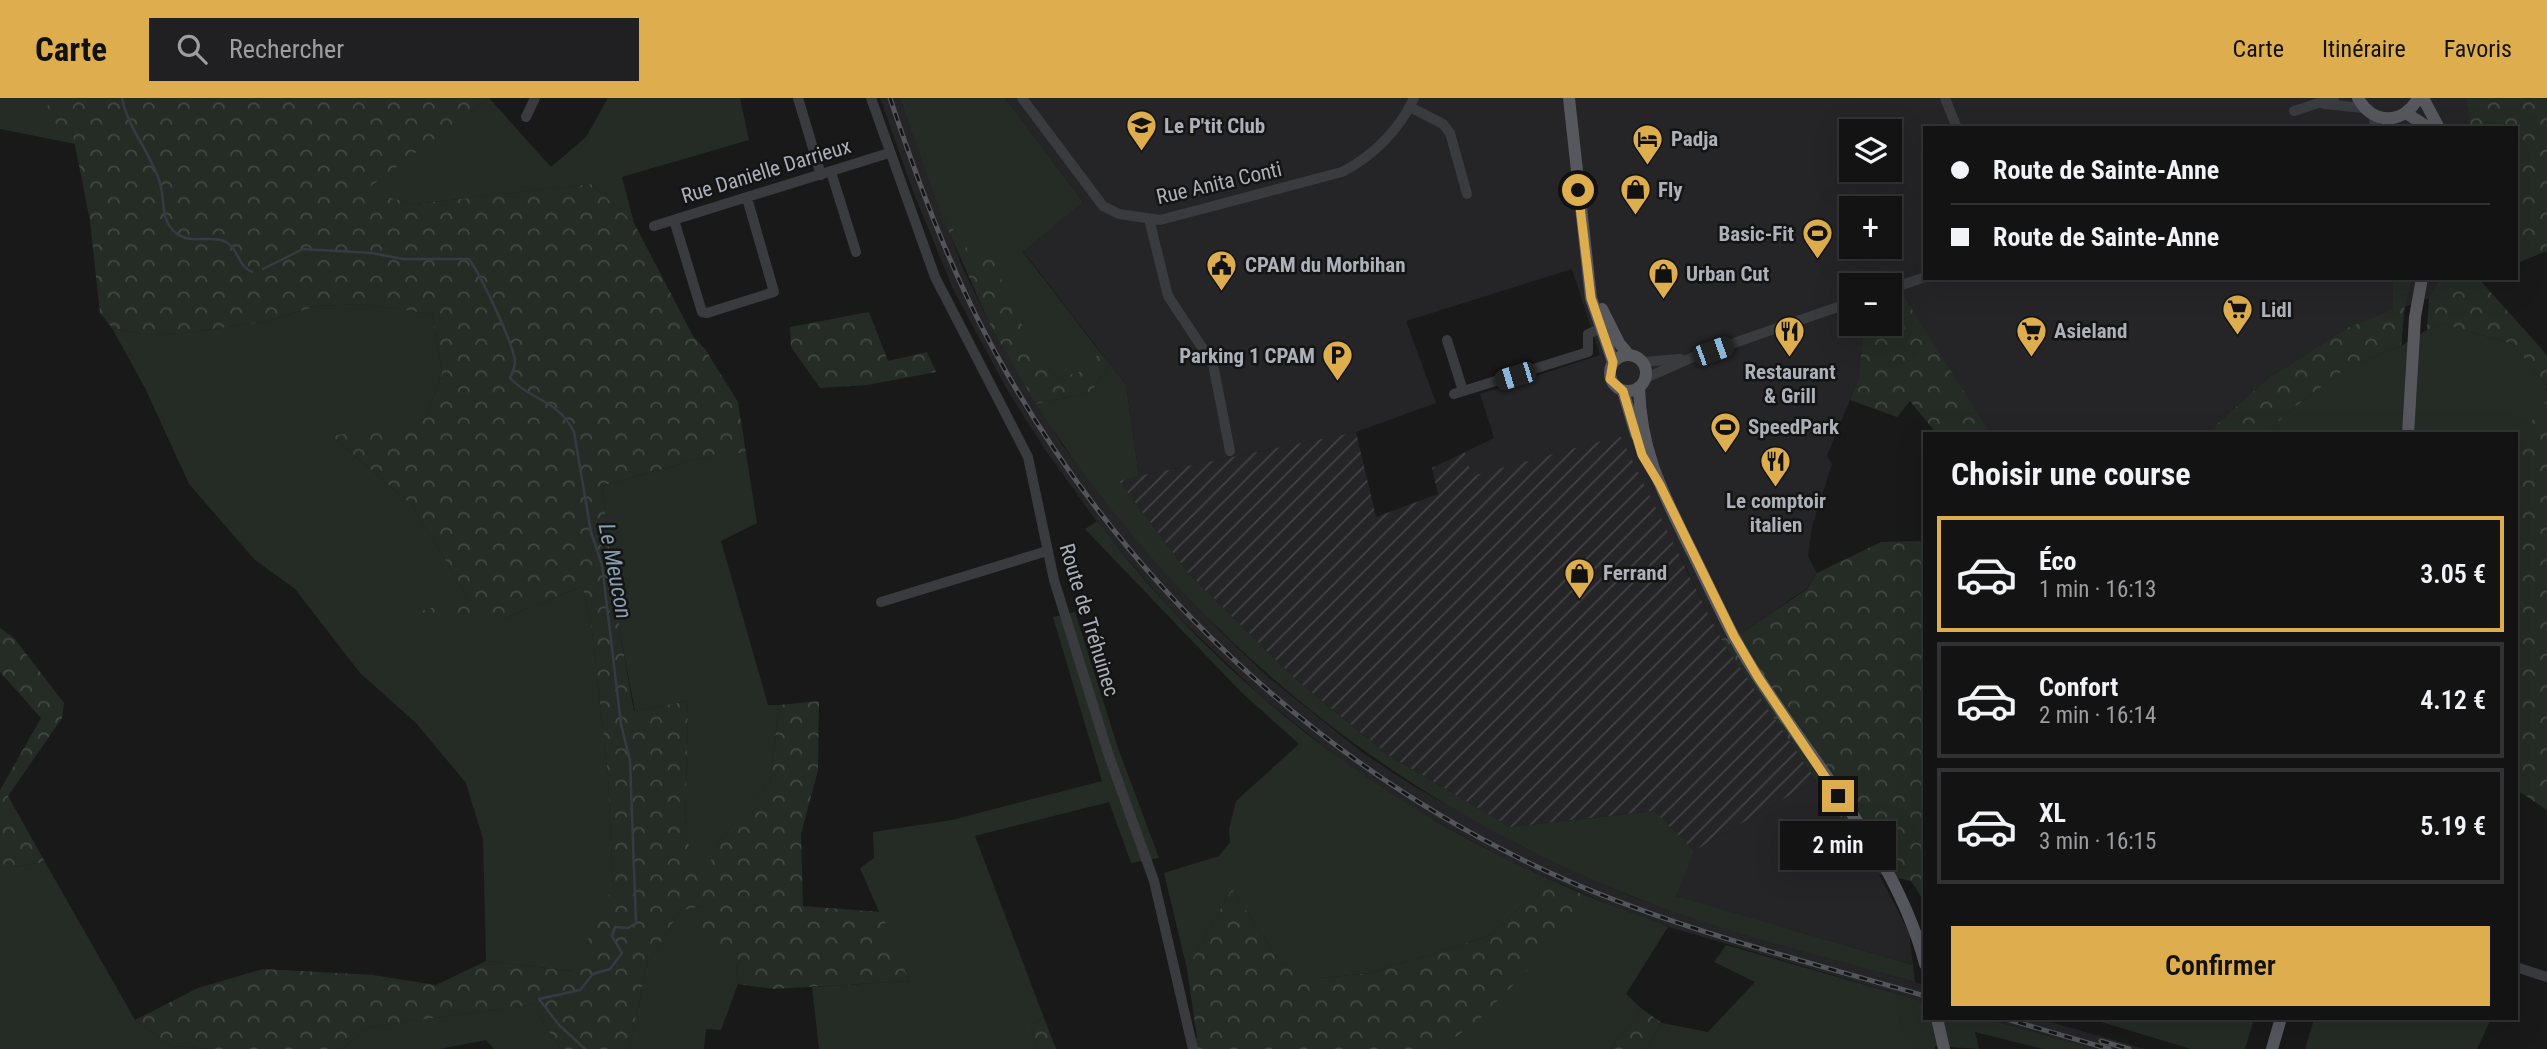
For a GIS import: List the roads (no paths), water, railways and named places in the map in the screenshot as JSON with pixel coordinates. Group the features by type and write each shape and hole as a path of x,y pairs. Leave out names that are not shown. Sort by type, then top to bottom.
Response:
{"main road":[{"path":"1569,98 1591,298 1613,362 1610,379 1623,391 1642,455 1758,677 1893,878 1914,926 1923,957"},
{"path":"2398,120 2421,98 2439,126"},
{"path":"2367,112 2422,126"},
{"path":"1589,280 1619,343 1629,355 1643,362 1645,446 1660,485"},
{"path":"2408,432 2415,317 2422,280"},
{"path":"1613,362 1629,355"},
{"path":"1623,391 1643,383"},
{"path":"2272,1049 2280,1020"},
{"path":"1938,1021 1944,1049"}],"street":[{"path":"526,117 535,98"},
{"path":"798,98 856,252"},
{"name":"Route de Tréhuinec","path":"871,98 934,277 1028,457 1047,551 1108,753 1154,881 1194,1049"},
{"name":"Rue Anita Conti","path":"1022,98 1098,201 1119,214 1160,220 1342,172 1377,147 1412,102 1443,124 1450,133 1467,194"},
{"path":"1945,98 1955,126"},
{"path":"2294,111 2334,98"},
{"path":"2323,103 2367,112"},
{"name":"Rue Danielle Darrieux","path":"654,226 889,153"},
{"path":"674,220 702,312 718,309 774,292 747,198"},
{"path":"1149,219 1168,296 1213,364 1230,451"},
{"path":"1902,285 1923,277"},
{"path":"1643,383 1691,359 1839,307"},
{"path":"1447,340 1459,392 1588,352 1588,334 1602,328"},
{"path":"1643,362 1691,359"},
{"path":"881,602 1047,551"},
{"path":"2518,968 2547,976"}],"waterway":[{"name":"Le Meucon","path":"122,98 129,120 160,183 167,223 181,237 224,241 252,272"},
{"name":"Le Meucon","path":"263,269 303,249 372,253 403,259 469,259 509,340 515,362 510,378 518,386 552,406 568,421 574,432 591,532 602,565 621,724 630,761 636,923 628,928 615,927 612,936 622,953 610,969 593,974 580,990 539,999 559,1025 585,1049"}],"railway":[{"path":"890,98 924,196 964,291 995,352 1044,434 1100,513 1162,587 1229,655 1302,719 1379,776 1460,827 1546,871 1638,909 1686,925 1923,995"},
{"path":"2010,1020 2109,1049"},
{"path":"2101,1041 2129,1049"}],"place":[{"name":"Le P'tit Club","path":"1141,153"},
{"name":"Padja","path":"1648,166"},
{"name":"Fly","path":"1635,217"},
{"name":"Basic-Fit","path":"1817,261"},
{"name":"CPAM du Morbihan","path":"1222,292"},
{"name":"Urban Cut","path":"1663,301"},
{"name":"Lidl","path":"2238,337"},
{"name":"Asieland","path":"2031,358"},
{"name":"Restaurant & Grill","path":"1790,359"},
{"name":"Parking 1 CPAM","path":"1338,383"},
{"name":"SpeedPark","path":"1725,454"},
{"name":"Le comptoir italien","path":"1776,488"},
{"name":"Ferrand","path":"1580,600"}]}
